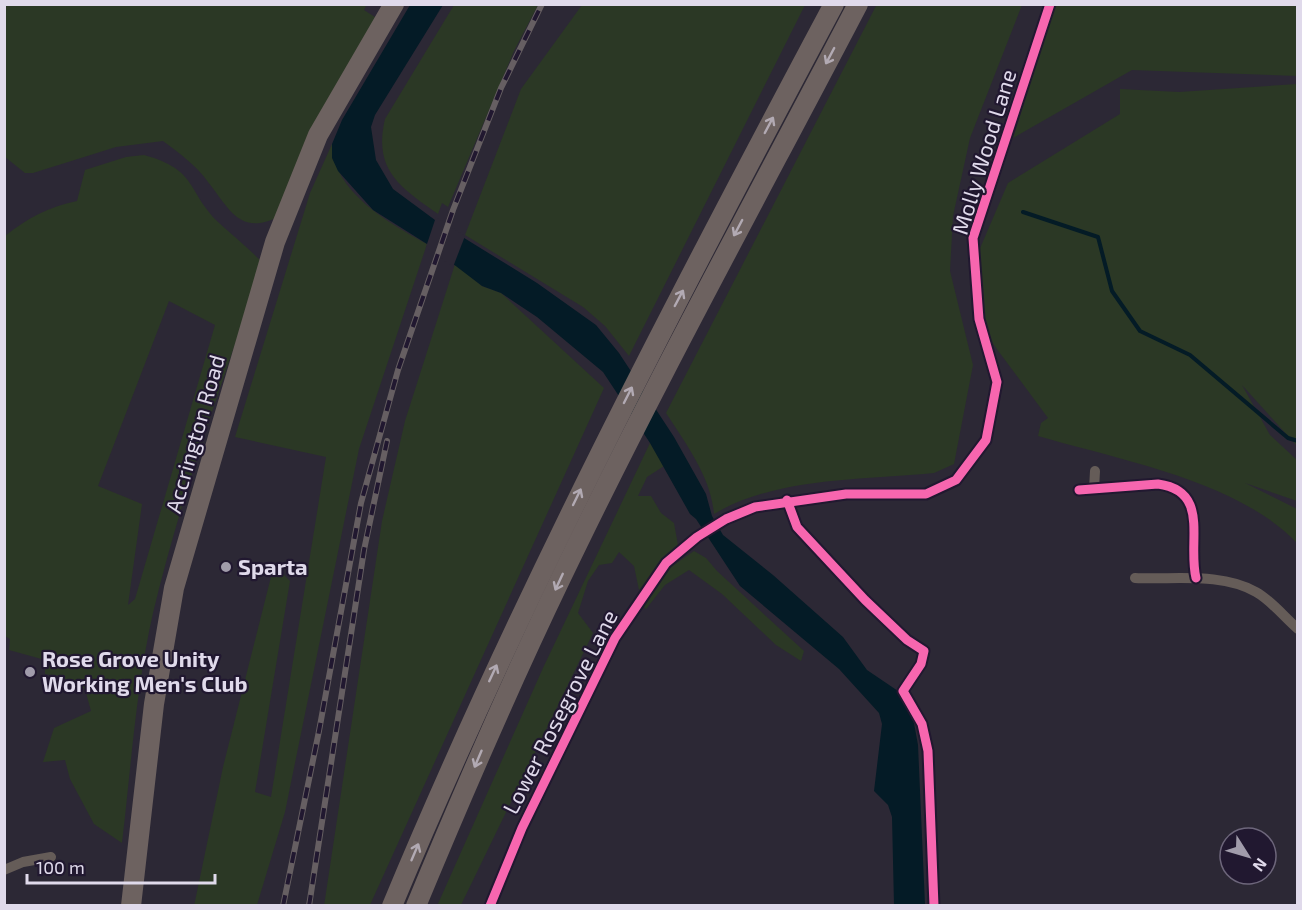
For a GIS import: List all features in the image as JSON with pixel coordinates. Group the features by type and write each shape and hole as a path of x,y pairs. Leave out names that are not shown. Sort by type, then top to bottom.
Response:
{"highway":[{"name":"Accrington Road","path":"131,905 154,704 174,588 275,242 318,135 394,4"},
{"path":"392,906 482,696 605,440 834,4"},
{"path":"416,906 502,704 622,454 858,4"}],"street":[{"name":"Molly Wood Lane","path":"956,480 986,440 997,382 979,319 973,238 1050,4"},
{"path":"1094,489 1095,471"},
{"name":"Lower Rosegrove Lane","path":"490,906 522,828 615,639 666,563 697,537 726,519 755,507 787,500 846,494 926,494 956,480"},
{"path":"1079,490 1158,484 1170,485 1180,491 1193,510 1192,564 1196,578"},
{"path":"1135,578 1196,578 1235,584 1257,592 1298,629"},
{"path":"4,870 23,862 51,857"}],"green space":[{"path":"367,4 364,10 378,19 278,217 254,223 236,216 198,170 163,141 116,147 33,173 25,173 5,157 4,5"},
{"path":"877,4 1022,5 970,138 953,216 950,271 973,365 954,464 934,473 850,479 792,487 738,502 714,514 703,474 666,413"},
{"path":"454,5 538,5 514,51 448,207 442,203 438,214 401,186 393,176 386,164 382,137 385,119"},
{"path":"582,5 805,5 629,356 605,326 583,307 465,235 521,89"},
{"path":"1055,5 1297,5 1297,76 1132,70 1013,138"},
{"path":"1297,84 1297,446 1242,385 1270,435 1297,460 1297,501 1245,483 1297,509 1297,543 1272,522 1211,488 1140,464 1038,436 1041,423 1048,418 982,329 975,260 1008,183 1120,114 1120,89 1179,92"},
{"path":"332,144 335,161 352,191 381,216 427,244 359,449 285,812 257,905 194,906 223,767 274,565 290,581 255,792 271,797 326,457 235,437 310,193"},
{"path":"144,155 174,167 183,174 218,222 260,260 258,278 188,486 153,613 138,699 122,843 94,824 70,779 65,760 43,762 54,728 91,711 85,689 59,676 45,674 45,660 9,650 10,639 5,636 5,236 39,214 77,201 85,170 126,157","holes":["169,301 215,325 135,599 128,605 142,504 98,486"]},
{"path":"455,264 482,286 501,293 604,388 370,905 324,906 382,521 405,421"},
{"path":"650,443 664,466 647,477 638,496 651,496 661,513 674,523 678,545 639,590 634,566 619,552 612,563 599,565 588,581 578,613 593,633 461,905 437,906 543,668"},
{"path":"694,551 706,558 717,571 804,651 801,661 776,645 722,594 689,570 665,585 646,609 642,605 671,567"}],"water":[{"path":"410,5 443,5 375,115 371,127 376,160 393,189 435,220 537,283 596,325 619,353 674,437 706,494 712,516 723,535 773,575 843,637 867,670 898,691 914,723 918,745 925,905 894,905 892,817 888,805 874,791 882,724 879,713 839,669 740,586 696,519 690,514 650,443 603,372 537,317 501,293 482,286 427,244 373,210 338,171 332,158 332,144 342,120"}],"pier":[{"path":"436,217 465,236 453,267 426,247"}],"waterway":[{"path":"1023,212 1098,237 1112,291 1140,331 1190,355 1288,438 1298,441"}],"railway":[{"path":"283,906 319,731 361,503 398,370 453,210 501,88 542,4"},
{"path":"309,906 364,550 387,441"}],"cycle path":[{"path":"490,906 522,828 615,638 666,563 697,537 726,519 755,507 846,494 926,494 956,480 986,440 997,382 979,319 973,238 1050,4"},
{"path":"1079,490 1158,484 1174,489 1185,497 1191,507 1194,520 1196,578"},
{"path":"787,500 797,527 865,600 907,640 924,651 921,664 903,691 922,724 928,751 934,906"}],"place":[{"name":"Sparta","path":"226,567"},
{"name":"Rose Grove Unity Working Men's Club","path":"30,672"}]}
